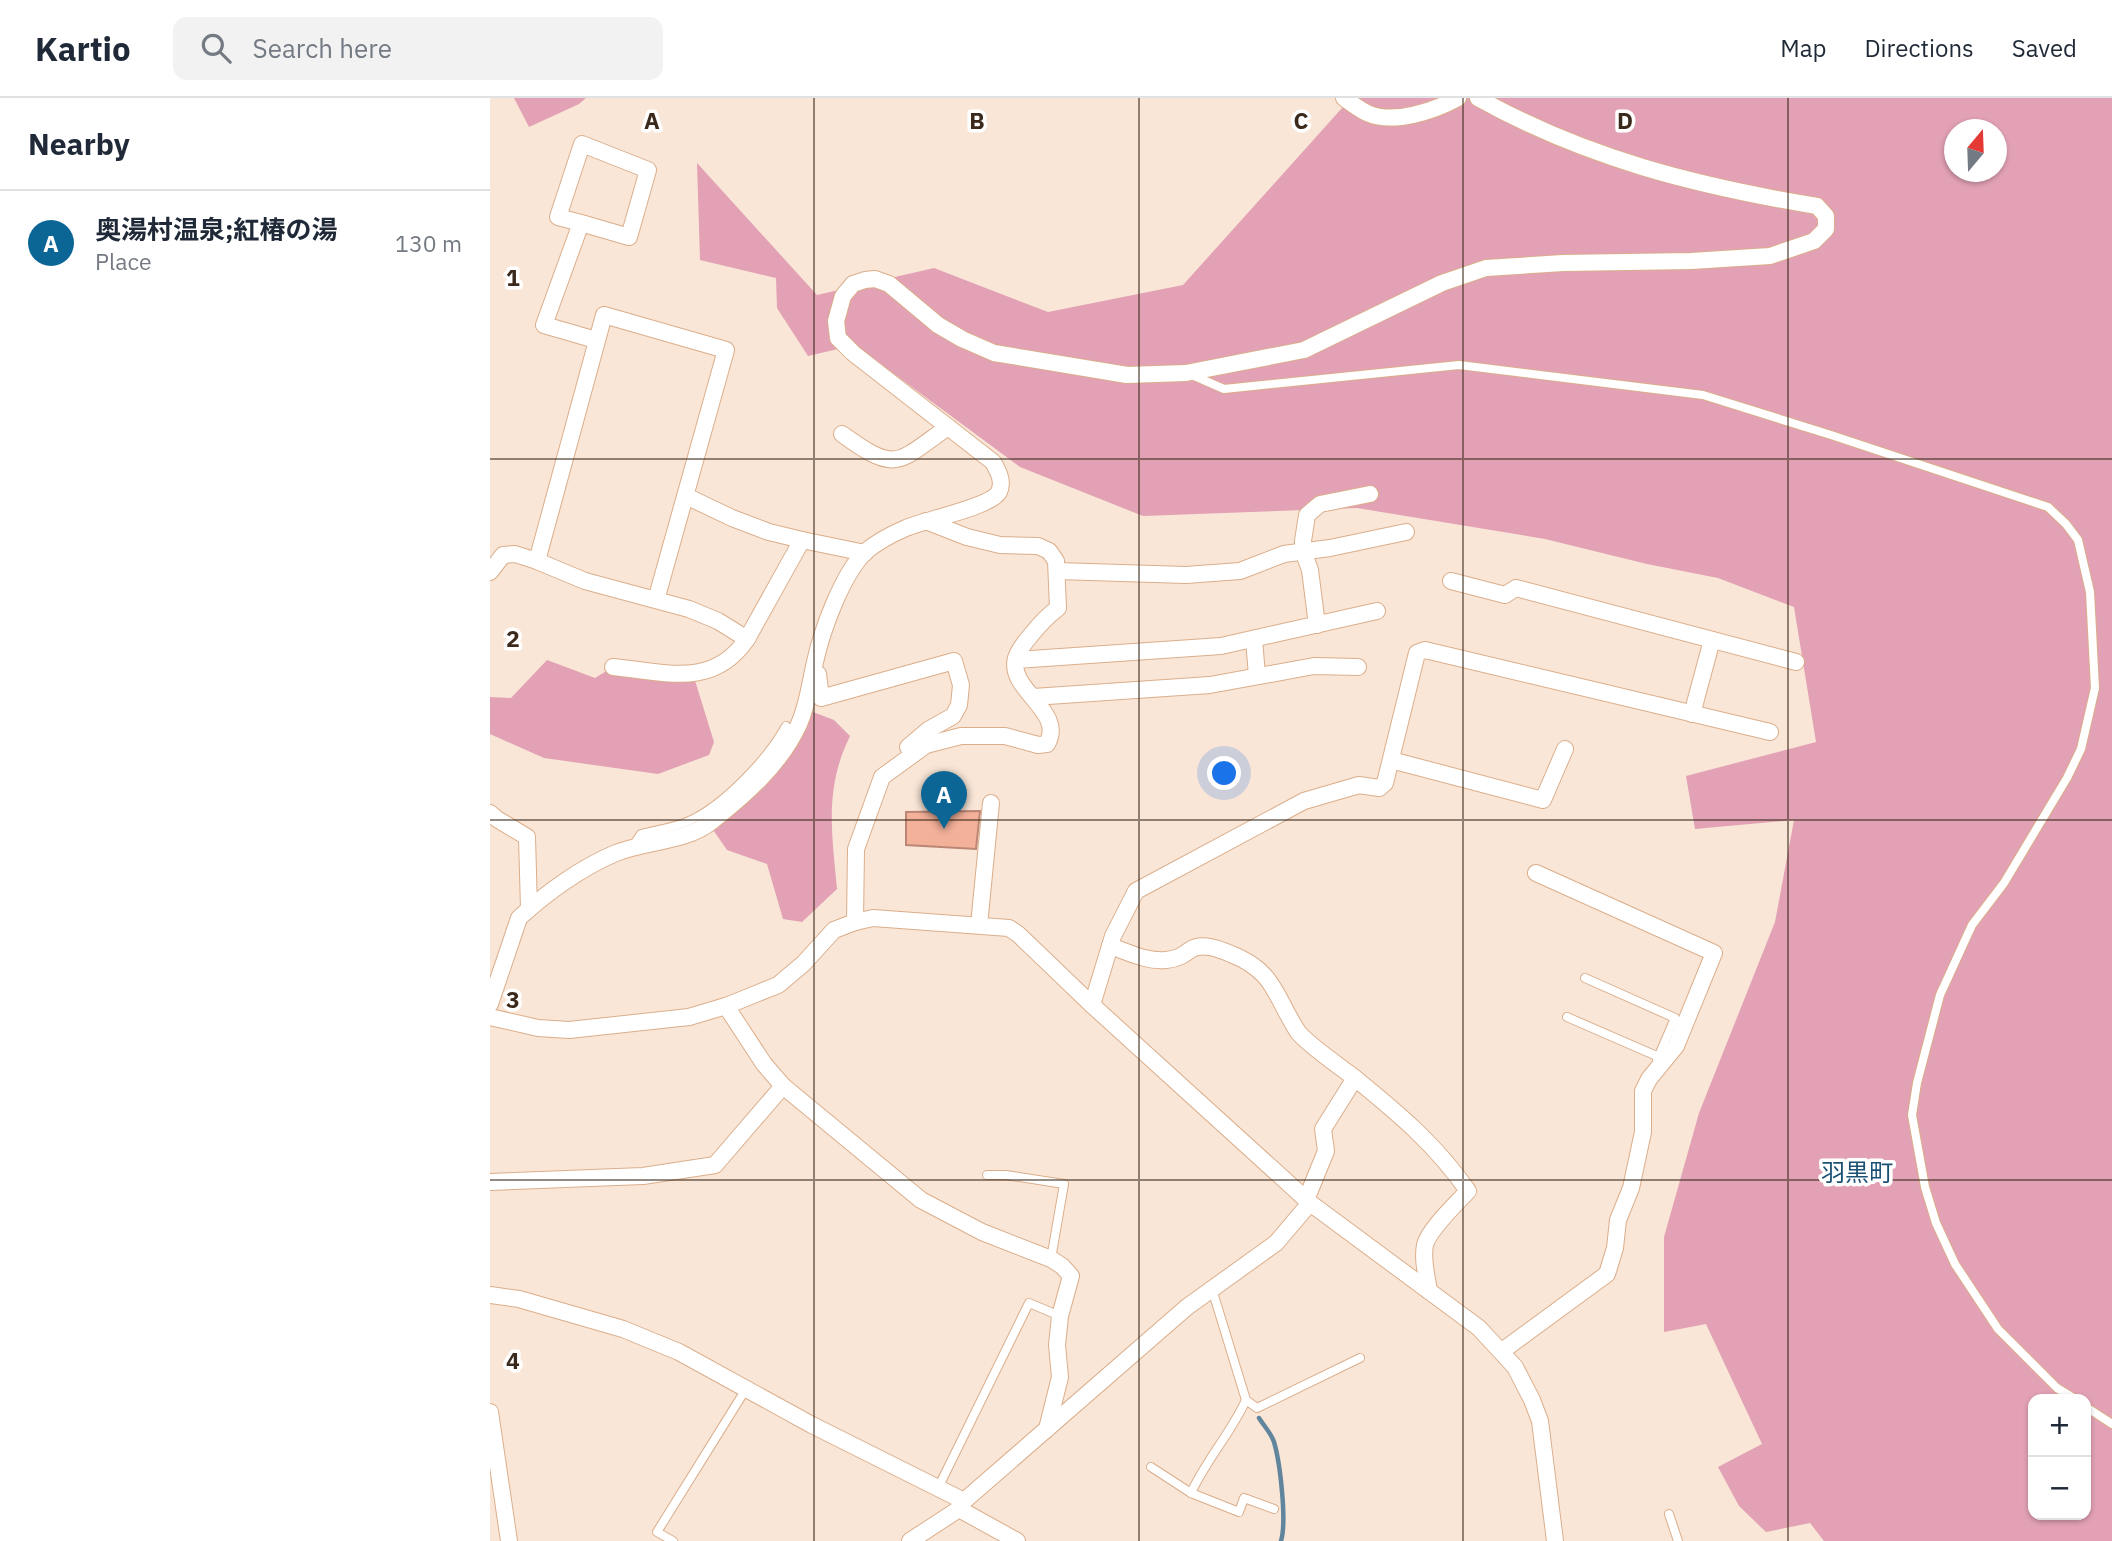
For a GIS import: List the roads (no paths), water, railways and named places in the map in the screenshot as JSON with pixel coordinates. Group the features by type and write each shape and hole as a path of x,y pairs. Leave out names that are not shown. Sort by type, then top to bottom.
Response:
{"street":[{"path":"1344,98 1368,114 1387,118 1419,113 1458,98"},
{"path":"490,1004 519,918 529,908 582,872 615,854 687,834 709,824 781,758 800,722 809,695 815,661 842,583 865,553 882,540 992,499 999,491 1002,477 993,462 853,353 838,338 838,307 853,284 875,279 889,284 938,325 961,340 994,353 1128,375 1186,373 1304,350 1442,283 1486,268 1770,256 1814,242 1826,229 1826,216 1817,206 1724,190 1642,169 1546,133 1478,98"},
{"path":"582,144 648,170 629,237 581,223 558,216 582,144"},
{"path":"581,223 544,325 596,340"},
{"path":"537,561 604,315 726,350 656,600"},
{"path":"842,434 871,455 893,460 905,457 948,427"},
{"path":"1317,625 1310,569 1303,551 1307,515 1320,504 1370,494"},
{"path":"686,496 769,532 865,553"},
{"path":"882,777 926,745 961,736 1005,736 1038,745 1047,744 1051,737 1051,727 1033,696 1019,680 1015,667 1021,647 1058,608 1056,561 1049,551 1038,545 1000,545 967,537 926,522"},
{"path":"1057,571 1186,575 1240,571 1284,554 1330,548 1406,532"},
{"path":"613,667 693,674 716,668 736,655 802,540"},
{"path":"490,572 503,555 515,554 585,581 689,609 718,621 747,639"},
{"path":"1451,581 1505,595 1516,588 1796,662"},
{"path":"1016,660 1221,646 1377,611"},
{"path":"1254,639 1257,676"},
{"path":"1692,713 1712,640"},
{"path":"1092,1005 1110,946 1136,891 1304,801 1359,785 1379,788 1385,783 1417,653 1425,650 1770,732"},
{"path":"815,661 821,698 954,661 961,685 959,705 953,716 928,730 888,763 869,808 856,849 855,922"},
{"path":"1033,696 1210,685 1314,666 1358,667"},
{"path":"1391,760 1543,800 1565,749"},
{"path":"979,925 990,803"},
{"path":"490,813 527,836 529,908"},
{"path":"1503,1351 1607,1274 1615,1248 1618,1220 1634,1177 1643,1132 1643,1091 1649,1079 1676,1046 1714,953 1536,873"},
{"path":"490,1017 538,1028 569,1030 689,1017 726,1006 778,985 803,964 834,930 855,922 873,918 1009,928 1308,1201 1479,1328 1503,1351 1515,1367 1540,1422 1555,1541"},
{"path":"1110,946 1147,958 1165,960 1182,957 1192,948 1211,947 1234,955 1258,969 1278,992 1299,1034 1407,1120 1447,1161 1468,1191 1431,1233 1426,1243 1429,1291"},
{"path":"726,1006 764,1065 783,1086 921,1199 982,1232 1051,1259 1071,1276 1060,1316 1057,1345 1060,1377 1047,1429"},
{"path":"910,1541 962,1505 1187,1307 1276,1243 1308,1201 1326,1151 1323,1129 1355,1078"},
{"path":"490,1182 643,1176 716,1165 783,1086"},
{"path":"490,1295 519,1299 623,1329 679,1352 938,1488 1017,1541"},
{"path":"490,1412 509,1541"}],"lane":[{"path":"1186,373 1224,389 1459,365 1703,395 2048,507 2066,524 2078,540 2090,592 2095,688 2081,749 2067,778 2010,873 1972,925 1940,995 1917,1083 1912,1115 1925,1187 1936,1223 1955,1264 1998,1329 2057,1388 2067,1394"},
{"path":"631,849 640,834 688,821 709,809 766,758 786,726"},
{"path":"1585,978 1675,1018 1649,1079"},
{"path":"1567,1017 1658,1057"},
{"path":"987,1175 1006,1175 1064,1184 1051,1259"},
{"path":"1191,1493 1200,1474 1238,1418 1245,1400 1212,1289"},
{"path":"938,1488 1029,1303 1060,1316"},
{"path":"1245,1400 1257,1408 1360,1358"},
{"path":"673,1541 657,1532 746,1389"},
{"path":"2091,1410 2112,1424"},
{"path":"1151,1467 1191,1493 1239,1512 1244,1498 1275,1508"},
{"path":"1668,1514 1678,1541"}],"waterway":[{"path":"1259,1418 1273,1439 1276,1451 1283,1506 1281,1541"}],"place":[{"name":"奥湯村温泉;紅椿の湯","path":"944,829"}],"district":[{"name":"羽黒町","path":"1857,1173"}]}
